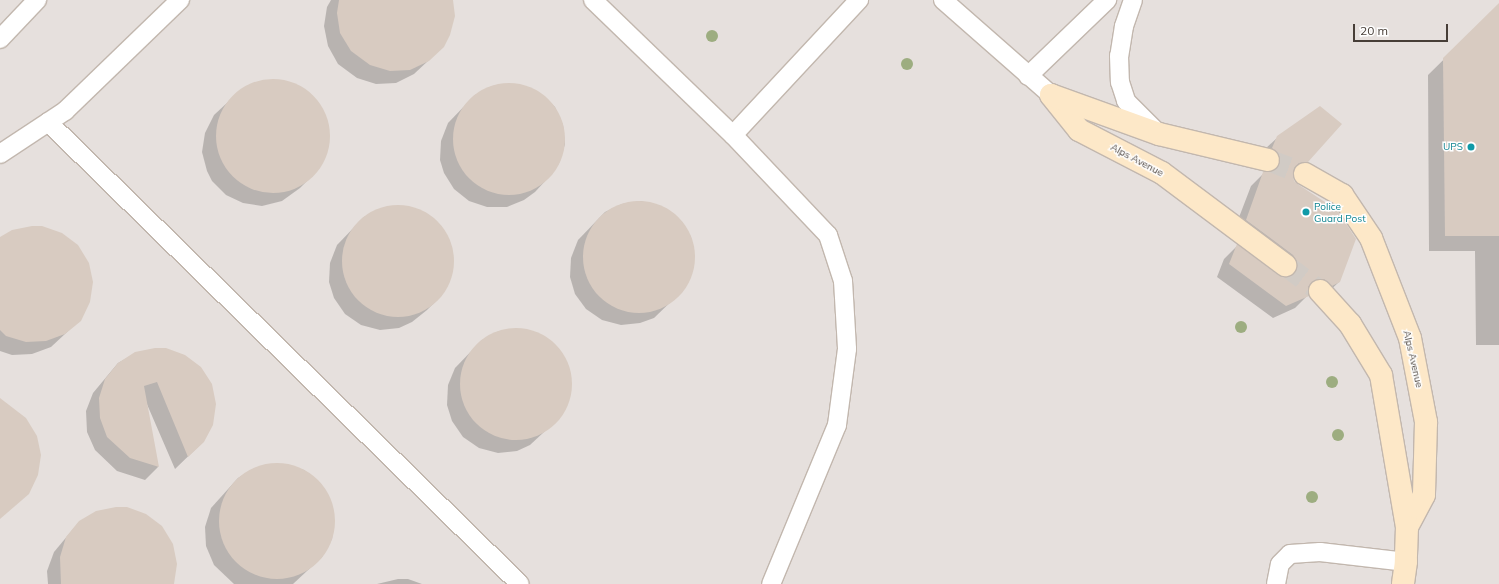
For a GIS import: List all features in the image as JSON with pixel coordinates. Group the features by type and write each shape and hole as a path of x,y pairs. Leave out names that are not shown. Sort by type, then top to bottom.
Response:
{"street":[{"name":"Alps Avenue","path":"1051,95 1158,134 1268,160"},
{"name":"Alps Avenue","path":"1051,95 1079,130 1162,173 1285,265"},
{"name":"Alps Avenue","path":"1305,174 1342,195 1371,238 1410,338 1426,422 1424,495 1406,527"},
{"name":"Alps Avenue","path":"1320,291 1350,324 1381,374 1406,527 1406,562 1403,584"}],"lane":[{"path":"0,39 37,0"},
{"path":"0,154 65,111 180,0"},
{"path":"593,0 733,135 828,236 843,281 847,349 836,425 771,584"},
{"path":"733,135 859,0"},
{"name":"Alps Avenue","path":"943,0 1051,95"},
{"path":"1028,76 1107,0"},
{"path":"1133,0 1124,26 1119,56 1120,82 1126,101 1158,134"},
{"path":"48,122 520,584"},
{"path":"1276,584 1280,564 1290,554 1320,552 1406,562"}],"shaded area":[{"path":"0,0 1499,0 1499,584 0,584"}],"building":[{"path":"339,0 453,0 455,16 450,35 444,47 429,61 410,70 390,71 370,65 351,51 340,33 337,13"},
{"name":"UPS","path":"1499,3 1499,236 1445,236 1443,58"},
{"path":"273,79 284,80 295,84 313,96 325,114 329,125 329,147 325,158 313,176 295,188 284,192 273,193 262,192 251,188 233,176 221,158 217,147 216,136 217,125 221,114 233,96 251,84 262,80"},
{"path":"509,83 530,87 549,99 561,118 565,139 561,160 549,179 530,191 509,195 488,191 469,179 457,160 453,139 457,118 469,99 488,87"},
{"name":"Police Guard Post","path":"1320,106 1342,124 1308,162 1299,163 1294,168 1294,181 1337,210 1356,239 1340,282 1332,286 1324,279 1317,279 1308,287 1309,296 1286,306 1229,264 1237,244 1278,275 1290,277 1295,272 1297,266 1293,255 1246,220 1263,172 1272,172 1277,169 1280,163 1280,156 1272,148 1277,136"},
{"path":"639,201 650,202 660,206 670,211 678,218 685,226 690,236 694,246 694,268 690,278 685,288 678,296 670,303 660,308 650,312 639,313 628,312 618,308 608,303 600,296 593,288 588,278 584,268 583,257 584,246 588,236 593,226 600,218 608,211 618,206 628,202"},
{"path":"398,205 409,206 419,210 429,215 437,222 444,230 449,240 453,250 453,272 449,282 444,292 437,300 429,307 419,312 409,316 398,317 387,316 377,312 367,307 359,300 352,292 347,282 343,272 342,261 343,250 347,240 352,230 359,222 367,215 377,210 387,206"},
{"path":"32,226 42,226 62,233 78,245 89,263 93,282 90,302 81,321 65,334 46,341 26,342 6,336 0,330 0,237 12,230"},
{"path":"516,328 527,329 537,333 547,338 555,345 562,353 567,363 571,373 571,395 567,405 562,415 555,423 547,430 537,435 527,439 516,440 505,439 495,435 485,430 477,423 470,415 465,405 461,395 460,384 461,373 465,363 470,353 477,345 485,338 495,333 505,329"},
{"path":"155,348 166,348 185,355 201,367 212,384 216,404 213,425 204,442 188,457 157,382 144,386 159,467 130,458 107,437 100,418 99,398 105,379 118,363 135,352"},
{"path":"0,398 26,418 37,436 41,455 38,475 29,494 0,519"},
{"path":"277,463 299,467 318,480 331,499 335,521 331,543 318,562 299,575 277,579 255,575 236,562 223,543 219,521 223,499 236,480 255,467"},
{"path":"116,507 127,507 146,514 162,526 173,544 177,564 174,584 61,584 60,557 66,537 79,521 96,511"}],"tunnel":[{"path":"1268,160 1305,174"},
{"path":"1285,265 1320,291"}],"place":[{"name":"UPS","path":"1471,147"},
{"name":"Police Guard Post","path":"1306,212"}]}
